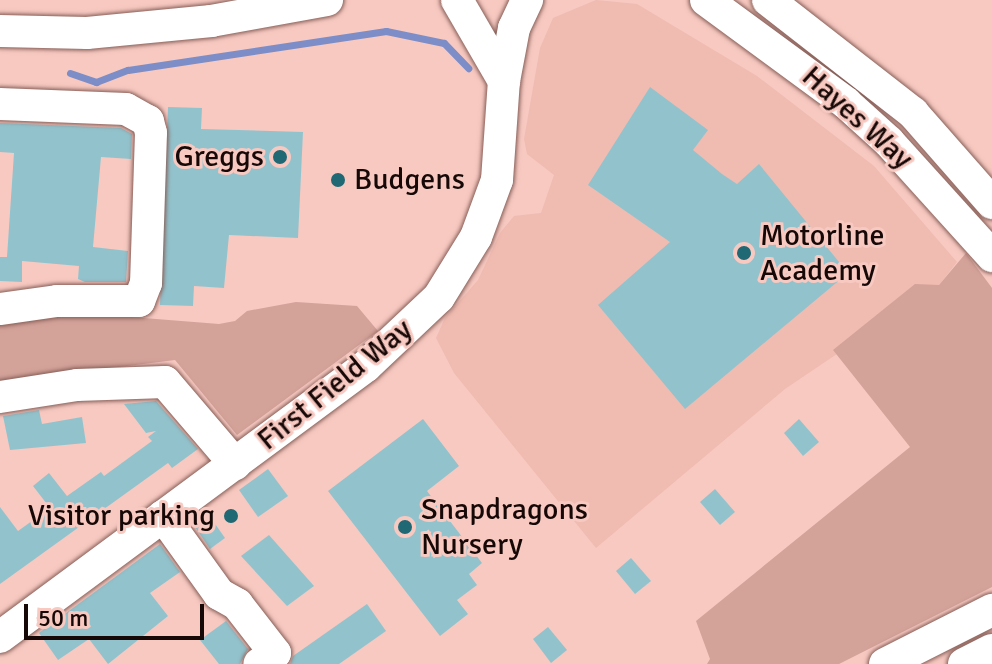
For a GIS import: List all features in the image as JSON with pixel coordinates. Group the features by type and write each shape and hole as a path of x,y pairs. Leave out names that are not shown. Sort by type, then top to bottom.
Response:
{"street":[{"path":"0,31 102,31 211,21 327,0"},
{"path":"458,0 499,5 519,0"},
{"path":"458,0 504,81"},
{"name":"First Field Way","path":"0,637 397,341 456,275 497,180 504,81 514,28 527,0"},
{"name":"Hayes Way","path":"706,0 857,113 992,256"},
{"name":"Hayes Way","path":"768,0 913,113 992,203"},
{"path":"0,104 126,109 148,121 151,133 146,283 139,301 57,301 0,309"},
{"name":"First Field Way","path":"0,397 77,385 165,382 235,464"},
{"path":"163,516 219,594 237,604 275,653 259,664"},
{"path":"885,664 992,610"},
{"path":"964,664 992,650"}],"shaded area":[{"path":"596,0 637,4 757,76 874,166 957,262 939,285 785,389 596,548 454,373 436,338 445,318 478,280 500,233 514,216 541,213 554,175 527,154 524,139 540,48 553,18"},
{"path":"966,253 992,288 992,587 839,664 707,664 710,659 696,621 910,447 833,350 915,284 939,285"},
{"path":"296,302 357,306 378,331 237,435 175,360 0,382 0,324 68,312 219,324 235,321 247,311"}],"building":[{"name":"Motorline Academy","path":"650,87 708,130 693,150 722,174 737,184 759,164 848,273 685,409 598,305 670,242 588,185"},
{"path":"168,107 202,108 201,129 303,132 298,238 229,235 224,288 194,286 193,306 160,305"},
{"path":"0,123 121,128 132,134 131,159 101,157 93,247 128,251 126,282 85,282 78,279 79,266 22,261 22,282 0,281 0,257 7,257 14,153 0,152"},
{"path":"156,401 198,449 172,468 168,463 0,584 0,507 18,531 50,508 33,486 49,473 67,496 101,472 104,476 152,441 148,437 156,431 146,433 124,404"},
{"path":"39,410 42,424 82,417 86,443 10,450 3,416"},
{"name":"Snapdragons Nursery","path":"423,419 459,466 427,491 482,563 469,574 477,585 457,600 468,614 440,636 328,491"},
{"path":"799,419 819,442 803,456 784,433"},
{"path":"268,469 288,496 258,517 239,490"},
{"path":"715,489 735,512 720,525 700,502"},
{"path":"206,511 225,538 210,549 191,521"},
{"path":"269,535 314,586 287,606 241,556"},
{"path":"160,544 180,572 150,593 168,616 108,664 89,639 58,660 39,633"},
{"path":"631,558 651,581 635,594 616,571"},
{"path":"367,604 386,631 339,664 290,664 293,656"},
{"path":"226,621 248,649 240,664 219,664 200,640"},
{"path":"548,627 567,650 551,663 533,639"}],"waterway":[{"path":"70,73 96,82 128,70 386,31 444,43 468,68"}],"place":[{"name":"Greggs","path":"280,157"},
{"name":"Budgens","path":"338,180"},
{"name":"Motorline Academy","path":"744,253"},
{"name":"Visitor parking","path":"231,516"},
{"name":"Snapdragons Nursery","path":"405,527"}]}
